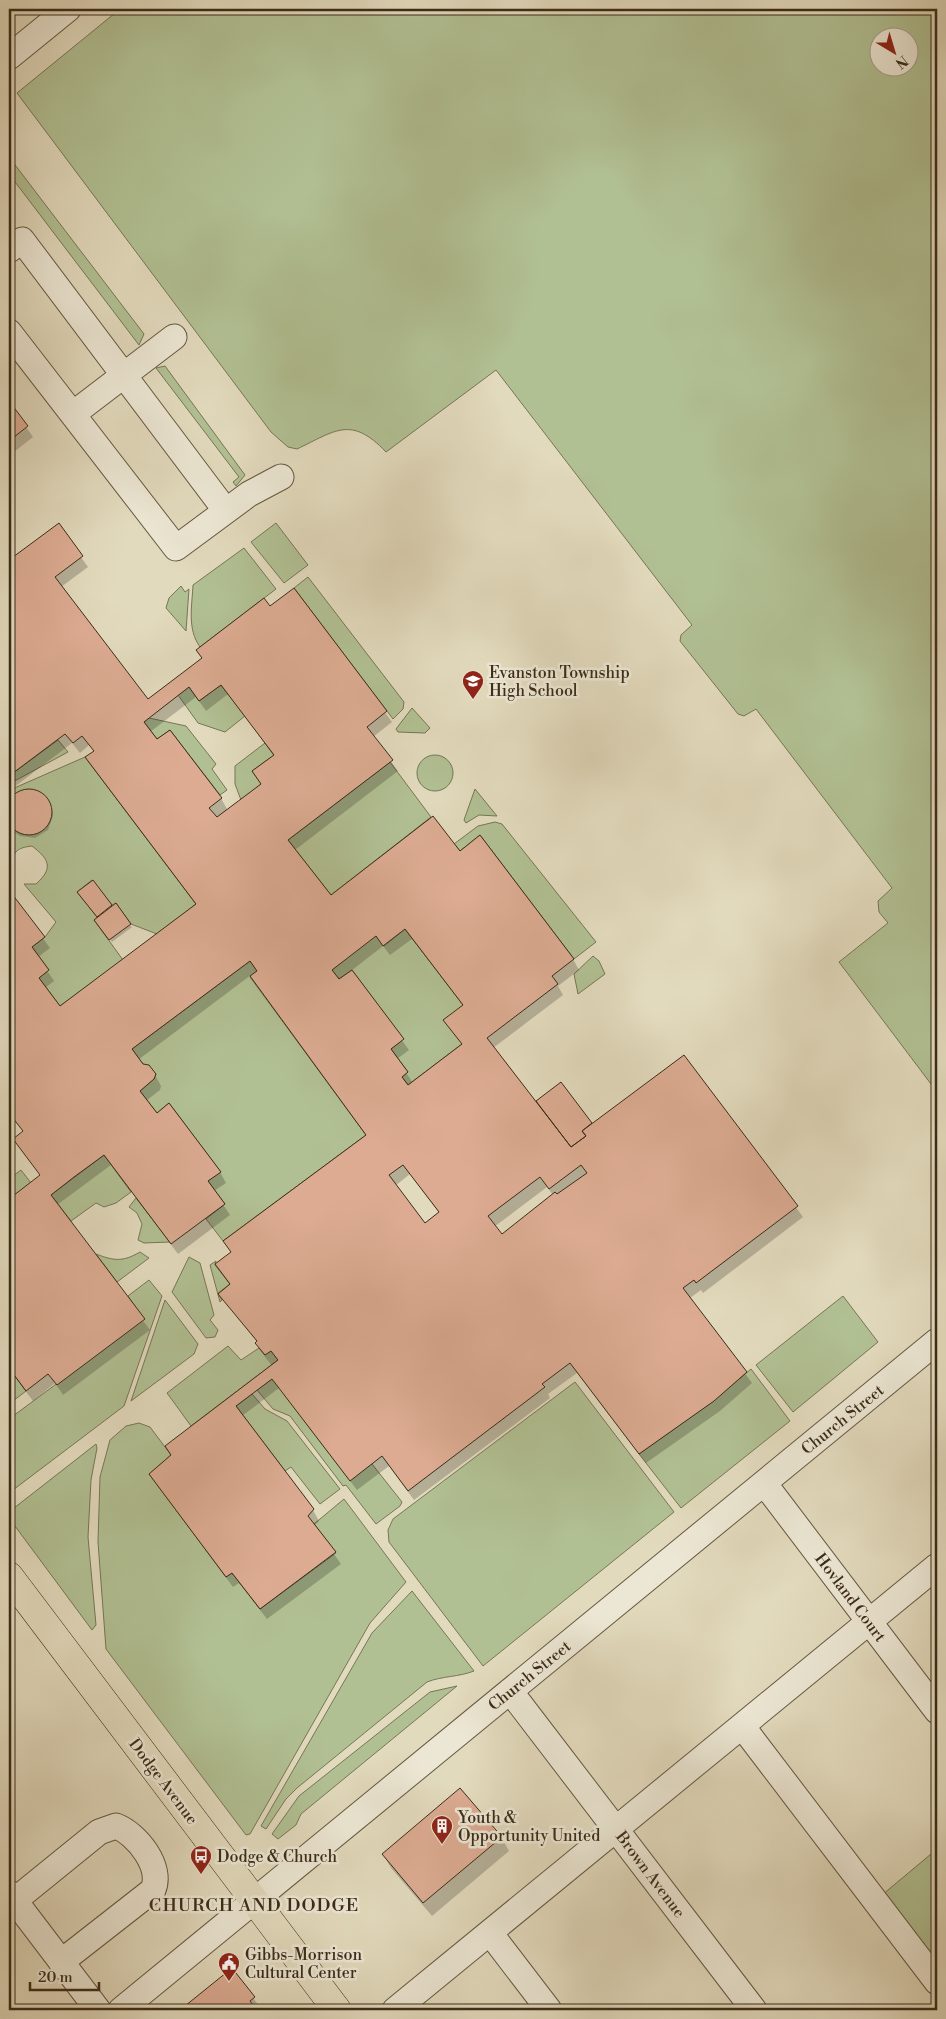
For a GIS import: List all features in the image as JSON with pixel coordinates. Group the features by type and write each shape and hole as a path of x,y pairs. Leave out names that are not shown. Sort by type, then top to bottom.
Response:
{"main road":[{"name":"Dodge Avenue","path":"9,1576 337,2010"}],"street":[{"path":"9,58 68,9"},
{"path":"9,250 22,240 226,511"},
{"path":"9,332 176,548 249,494 281,477"},
{"path":"73,414 174,336"},
{"name":"Church Street","path":"120,2010 937,1341"},
{"name":"Hovland Court","path":"764,1483 937,1711"},
{"path":"395,2010 937,1566"},
{"name":"Brown Avenue","path":"510,1691 754,2010"},
{"path":"742,1726 937,1982"},
{"path":"61,1962 153,1890 156,1883 156,1874 147,1853 124,1829 116,1826 99,1832 12,1897 61,1962 98,2010"},
{"path":"490,1933 549,2010"}],"green space":[{"path":"120,9 937,9 937,1092 839,962 888,923 879,912 878,901 892,888 756,709 744,716 738,714 680,641 681,635 692,625 496,370 386,452 363,433 352,430 333,432 297,449 288,447 271,432 17,93"},
{"path":"9,157 144,334 139,345 9,174"},
{"path":"165,366 245,475 236,486 233,482 239,477 156,368"},
{"path":"276,523 308,565 284,583 251,542"},
{"path":"244,548 276,589 200,647 193,633 192,625 193,585"},
{"path":"308,577 404,702 403,709 393,719 294,588"},
{"path":"181,586 185,592 189,589 186,631 166,608 169,598"},
{"path":"221,685 245,716 225,732 198,723 178,695 189,687 199,701"},
{"path":"412,708 430,728 425,733 398,732 396,729"},
{"path":"149,718 186,726 216,764 212,769 227,790 220,795 170,730 157,739 144,722"},
{"path":"58,740 68,752 9,784 9,776"},
{"path":"265,743 274,755 252,771 261,784 241,800 235,784 235,766"},
{"path":"435,755 448,760 453,773 448,786 435,791 422,786 417,773 422,760"},
{"path":"85,757 196,904 157,934 131,924 116,903 112,905 92,880 77,892 97,917 94,920 123,960 60,1006 39,978 49,970 32,947 45,937 56,922 24,884 36,884 45,873 47,864 42,855 32,846 19,849 9,861 9,792"},
{"path":"390,762 431,817 331,895 288,840"},
{"path":"475,789 497,816 479,815 466,823 464,820"},
{"path":"495,822 502,824 596,942 574,959 480,835 460,851 454,844 478,826"},
{"path":"405,929 463,1005 462,1044 408,1085 402,1077 408,1072 391,1049 403,1039 352,970 339,979 332,970 375,935 384,946"},
{"path":"593,956 599,961 605,974 578,994 574,974"},
{"path":"250,961 257,971 250,977 366,1135 223,1241 206,1219 225,1204 208,1181 220,1171 169,1103 157,1113 140,1091 154,1079 156,1074 143,1064 132,1049"},
{"path":"104,1155 131,1192 116,1203 104,1207 96,1203 71,1221 51,1195"},
{"path":"21,1170 31,1183 9,1199 9,1179"},
{"path":"136,1198 170,1242 144,1243 138,1240 142,1224 137,1213 129,1207"},
{"path":"140,1252 149,1258 117,1282 96,1254 108,1258 123,1259"},
{"path":"189,1257 200,1263 214,1315 210,1320 218,1330 215,1337 206,1338 172,1292"},
{"path":"216,1261 215,1265 230,1284 218,1293 222,1300 220,1302 210,1265"},
{"path":"149,1280 162,1296 124,1406 9,1493 9,1419 144,1319 128,1296"},
{"path":"843,1296 878,1342 793,1412 756,1365"},
{"path":"165,1300 198,1344 194,1354 131,1401"},
{"path":"228,1346 241,1360 259,1348 265,1355 271,1351 278,1360 191,1426 167,1393"},
{"path":"9,1368 26,1391 9,1404"},
{"path":"751,1369 790,1421 681,1508 639,1454 713,1401"},
{"path":"272,1379 372,1464 402,1502 400,1506 376,1524 346,1485 343,1486 290,1416 273,1409 257,1390"},
{"path":"575,1382 674,1512 483,1666 389,1542 388,1530 393,1519"},
{"path":"252,1394 265,1409 287,1421 340,1489 320,1504 291,1467 285,1471 236,1406"},
{"path":"139,1423 150,1427 171,1455 149,1474 226,1577 232,1573 260,1609 336,1553 314,1524 344,1499 406,1582 370,1623 250,1834 246,1835 106,1649 98,1542 100,1477 110,1440 126,1426"},
{"path":"96,1444 97,1448 91,1480 88,1537 96,1625 92,1630 9,1518 9,1512"},
{"path":"412,1591 474,1671 427,1682 297,1788 286,1799 266,1829 261,1826 372,1633"},
{"path":"457,1686 301,1814 296,1825 278,1839 272,1834 299,1796 430,1692"},
{"path":"937,1849 937,1966 882,1895"}],"building":[{"path":"9,401 28,426 9,441"},
{"path":"59,523 83,556 55,577 148,699 202,658 196,650 264,598 270,606 294,588 387,711 367,727 393,760 288,840 331,895 433,816 460,851 480,835 574,959 552,976 558,984 487,1038 571,1147 586,1136 582,1131 684,1055 798,1206 696,1283 694,1280 683,1288 747,1372 714,1401 639,1454 570,1363 542,1384 545,1387 408,1491 382,1456 350,1481 272,1379 236,1406 314,1509 308,1516 336,1552 260,1609 232,1573 226,1577 149,1474 171,1455 165,1446 278,1360 271,1351 265,1355 255,1343 257,1341 218,1294 230,1284 215,1264 231,1252 223,1241 366,1135 250,976 257,971 250,961 132,1049 143,1064 149,1065 156,1074 154,1079 140,1091 157,1113 169,1103 221,1172 208,1181 225,1204 171,1244 104,1155 51,1195 145,1319 57,1385 48,1374 26,1391 9,1368 9,1199 40,1175 13,1139 23,1131 9,1113 9,890 45,937 32,947 49,970 39,978 60,1006 196,904 85,757 94,751 82,736 73,743 65,734 9,776 9,560","holes":["221,685 274,755 252,771 261,784 217,817 209,808 222,798 170,730 157,739 144,722 189,687 199,701","405,929 463,1005 443,1020 462,1044 408,1085 402,1077 408,1072 391,1049 404,1039 352,970 339,979 332,970 376,936 383,946","403,1165 439,1212 425,1223 389,1175","581,1165 587,1173 557,1194 555,1192 502,1234 488,1216 540,1177 549,1189"]},
{"path":"25,789 33,789 42,793 48,799 52,812 48,825 42,831 33,835 25,835 16,831 10,825 6,816 6,808 10,799 16,793"},
{"path":"93,880 112,905 97,917 77,892"},
{"path":"116,903 131,924 109,940 94,920"},
{"path":"561,1082 592,1123 582,1131 586,1136 571,1147 536,1101"},
{"name":"Youth & Opportunity United","path":"460,1788 502,1837 423,1903 382,1854"},
{"name":"Gibbs-Morrison Cultural Center","path":"232,1968 255,1997 250,2001 257,2010 180,2010"}],"place":[{"name":"Evanston Township High School","path":"473,700"},
{"name":"Youth & Opportunity United","path":"442,1845"},
{"name":"Dodge & Church","path":"201,1875"},
{"name":"Gibbs-Morrison Cultural Center","path":"229,1982"}],"district":[{"name":"CHURCH AND DODGE","path":"254,1905"}]}
